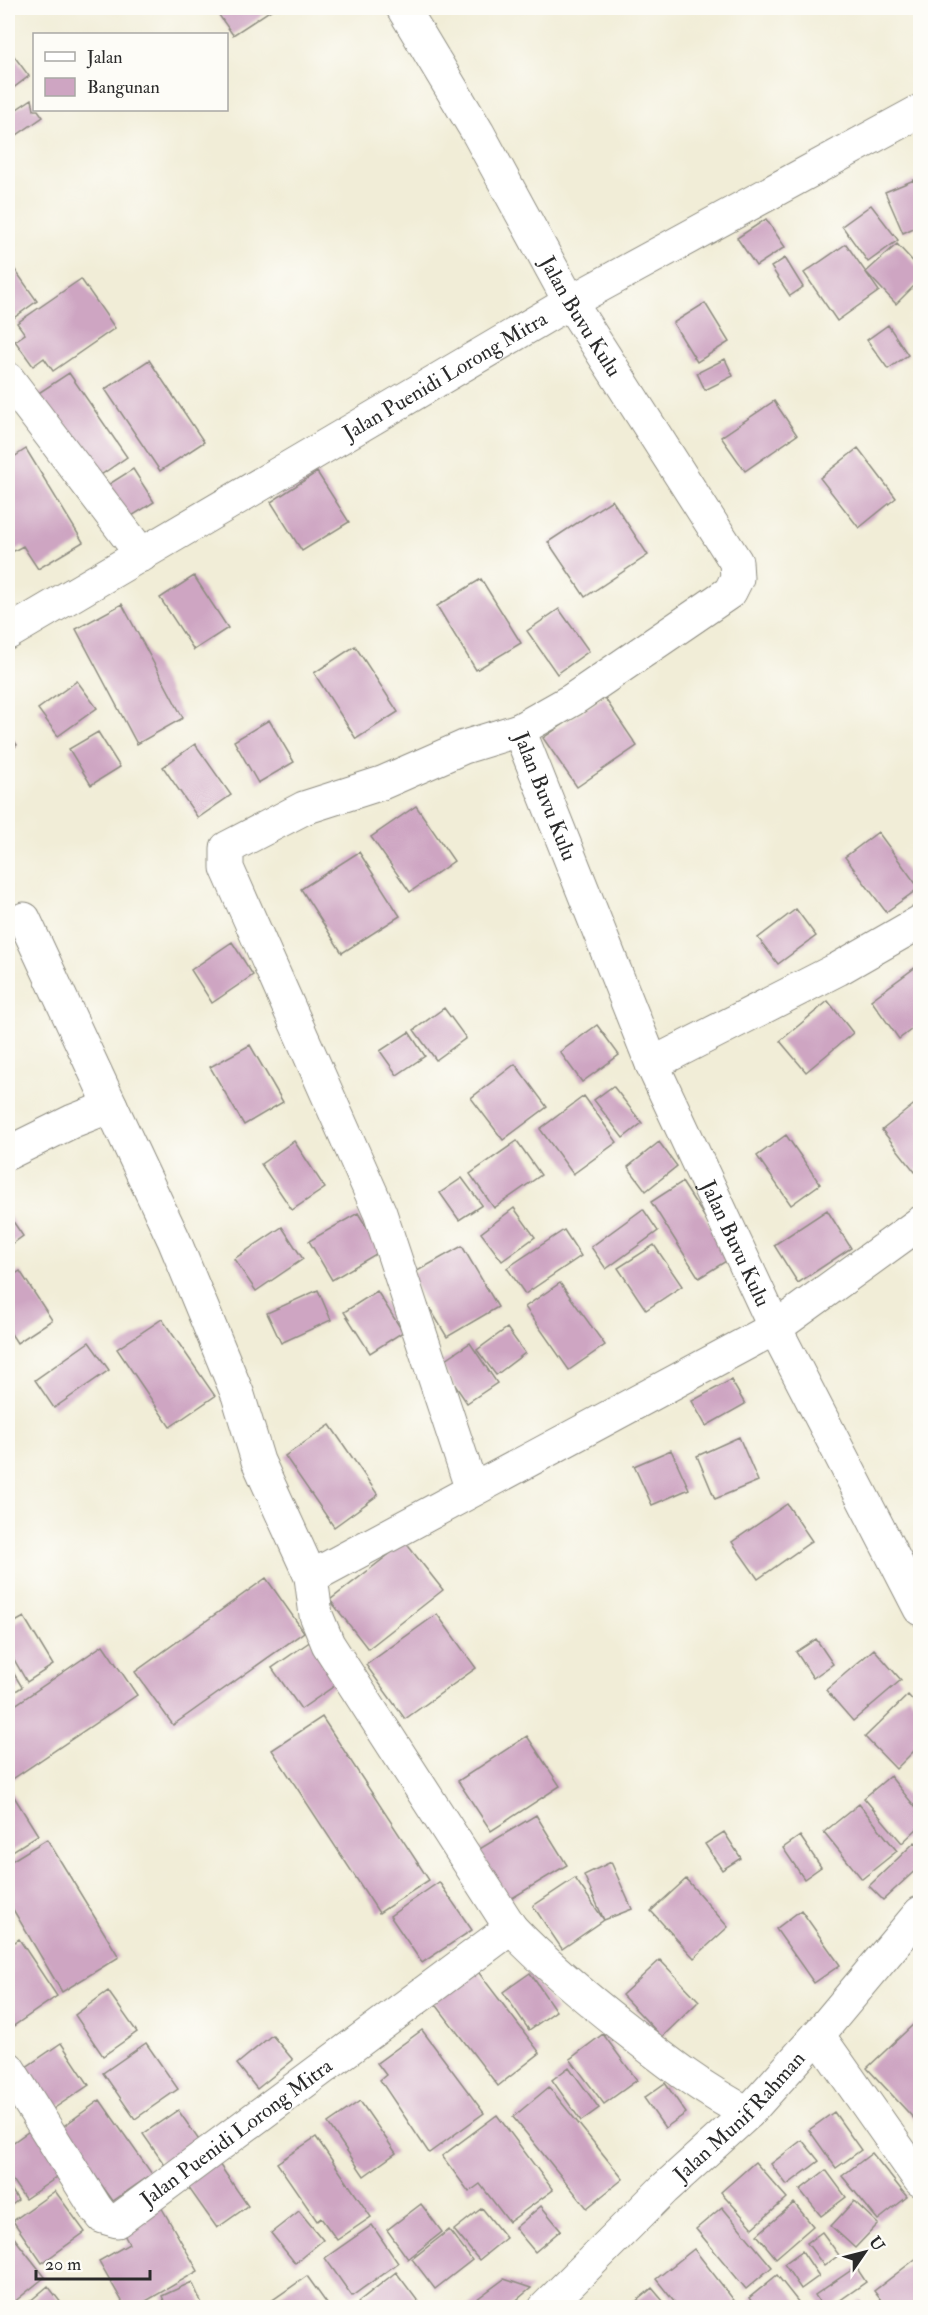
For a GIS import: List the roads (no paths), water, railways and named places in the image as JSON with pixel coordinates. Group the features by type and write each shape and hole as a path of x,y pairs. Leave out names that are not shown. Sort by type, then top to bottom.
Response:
{"street":[{"name":"Jalan Buvu Kulu","path":"403,8 478,133 570,302 736,562 737,578 730,592 572,699 519,730 652,1064 775,1328 921,1609"},
{"name":"Jalan Puenidi Lorong Mitra","path":"8,633 570,302 921,111"},
{"path":"8,379 142,555"},
{"path":"472,1490 380,1213 227,868 226,855 227,848 285,816 382,783 464,747 519,730"},
{"path":"24,919 183,1261 237,1395 258,1461 311,1577 316,1615 328,1644 511,1928 548,1966 685,2076 748,2113"},
{"path":"652,1064 838,969 921,922"},
{"path":"8,1153 73,1121 111,1106"},
{"path":"311,1577 775,1328 921,1223"},
{"name":"Jalan Munif Rahman","path":"545,2307 664,2189 748,2113 818,2036 921,1913"},
{"name":"Jalan Puenidi Lorong Mitra","path":"8,2068 96,2208 103,2217 117,2221 511,1928"},
{"path":"818,2036 921,2180"}]}
